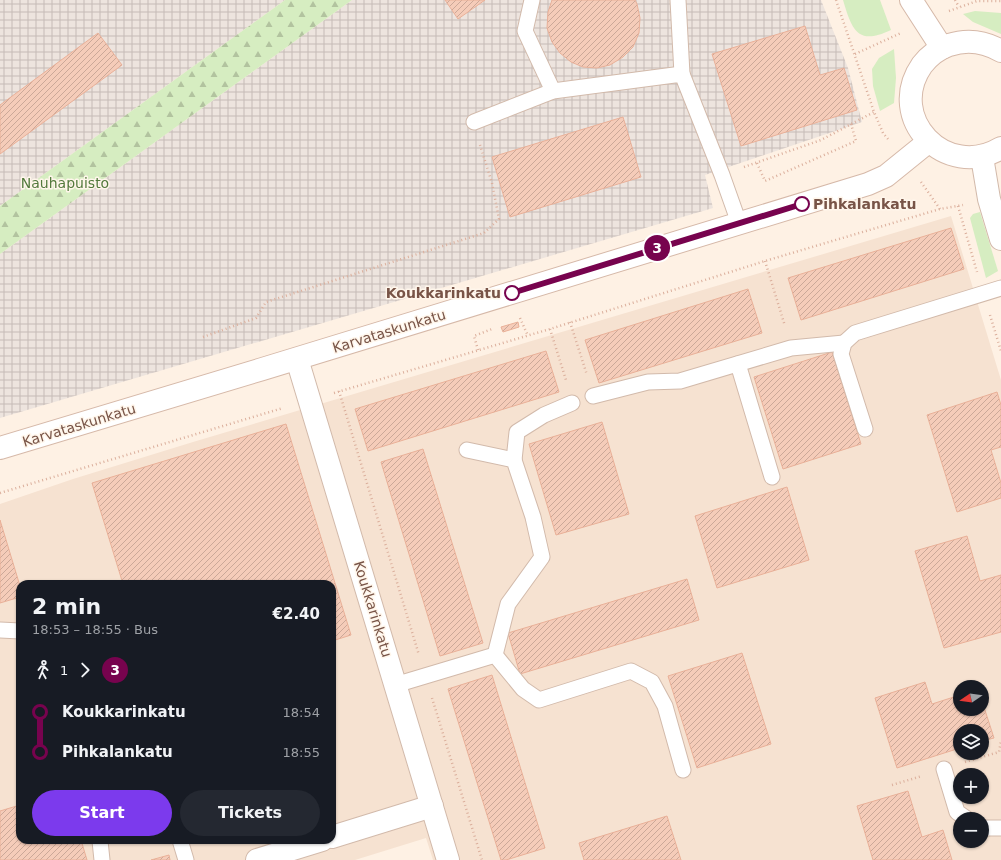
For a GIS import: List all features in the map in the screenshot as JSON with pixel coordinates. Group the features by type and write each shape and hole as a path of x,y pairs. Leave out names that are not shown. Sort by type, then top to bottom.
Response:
{"street":[{"path":"911,0 942,48"},
{"path":"1001,51 992,46 975,41 958,42 942,48 927,59 916,74 911,91 911,110 917,127 928,142 953,156 968,158 992,153 989,199 1001,239"},
{"name":"Karvataskunkatu","path":"0,448 297,359 868,184 886,176 928,142"},
{"name":"Koukkarinkatu","path":"297,359 448,860"},
{"path":"336,836 432,806"},
{"path":"257,860 309,844"}],"lane":[{"path":"532,0 525,31 553,91"},
{"path":"678,0 682,74 722,175 739,223"},
{"path":"474,122 553,91 682,74"},
{"path":"865,428 841,354 844,343 855,333 1001,288"},
{"path":"594,396 648,382 680,381 791,348 844,343"},
{"path":"738,364 772,478"},
{"path":"495,655 508,604 542,557 533,518 514,460 517,432 544,415 572,403"},
{"path":"467,450 514,460"},
{"path":"0,630 16,631"},
{"path":"395,685 426,677 495,655"},
{"path":"495,655 523,689 539,700 631,671 652,682 665,706 683,770"},
{"path":"944,769 957,812"},
{"path":"989,828 1001,828"},
{"path":"100,844 102,860"},
{"path":"181,844 186,860"}],"path":[{"path":"836,0 874,112 883,133"},
{"path":"955,0 959,7"},
{"path":"722,175 821,140 874,112"},
{"path":"202,337 256,318 266,302 484,233 499,220 492,184 474,122"},
{"path":"757,163 766,181 856,141 851,124"},
{"path":"924,186 940,209"},
{"path":"0,493 528,336 766,261 940,209 969,204"},
{"path":"766,261 791,348"},
{"path":"520,317 528,336"},
{"path":"570,322 594,396"},
{"path":"550,329 572,403"},
{"path":"474,336 478,350"},
{"path":"339,391 482,860"}],"shaded area":[{"path":"0,0 285,0 0,206"},
{"path":"352,0 821,0 848,68 862,122 705,175 713,208 0,418 0,254"},
{"path":"951,216 1001,380 1001,860 433,860 426,838 355,860 0,860 0,504 73,479 193,442"}],"green space":[{"name":"Nauhapuisto","path":"285,0 352,0 0,254 0,206"},
{"path":"843,0 880,0 891,30 880,35 870,36 863,35 858,32 853,27"},
{"path":"975,11 1001,13 1001,34 973,22 963,14"},
{"path":"894,49 896,78 894,103 880,111 873,86 872,69 879,58"},
{"path":"980,212 998,271 986,278 970,218 973,214"}],"building":[{"path":"445,0 485,0 458,19"},
{"path":"552,0 635,0 640,18 639,33 633,47 623,57 610,65 597,68 583,67 571,62 560,53 552,42 547,28 548,12"},
{"path":"805,26 820,75 844,68 857,110 741,146 712,54"},
{"path":"98,33 122,65 0,154 0,105"},
{"path":"623,117 641,177 510,217 492,157"},
{"path":"951,228 964,269 801,320 788,278"},
{"path":"748,289 762,333 599,383 585,340"},
{"path":"518,322 519,327 503,332 501,327"},
{"path":"546,351 559,392 368,451 355,409"},
{"path":"832,352 861,444 783,469 754,377"},
{"path":"997,392 1001,405 1001,447 991,450 1001,483 1001,498 957,512 927,415"},
{"path":"602,422 629,514 556,535 529,444"},
{"path":"286,424 334,580 122,580 92,483"},
{"path":"423,449 483,643 440,656 381,462"},
{"path":"787,487 809,560 717,588 695,516"},
{"path":"0,520 18,580 16,580 16,598 0,603"},
{"path":"967,536 980,581 1001,575 1001,632 944,648 915,551"},
{"path":"687,579 699,620 520,674 508,633"},
{"path":"336,586 351,635 336,640"},
{"path":"742,653 771,744 697,768 668,676"},
{"path":"492,675 545,848 506,860 501,860 448,689"},
{"path":"925,682 932,704 953,697 953,716 987,716 994,738 989,739 989,724 953,724 953,750 897,768 875,698"},
{"path":"908,791 922,837 943,830 952,860 873,860 857,806"},
{"path":"16,806 16,844 82,844 87,860 0,860 0,811"},
{"path":"667,816 681,860 584,860 579,843"},
{"path":"169,855 170,860 151,860"}],"bus line":[{"name":"3","path":"512,293 802,204"}],"place":[{"name":"Pihkalankatu","path":"802,204"},
{"name":"Koukkarinkatu","path":"512,293"}]}
